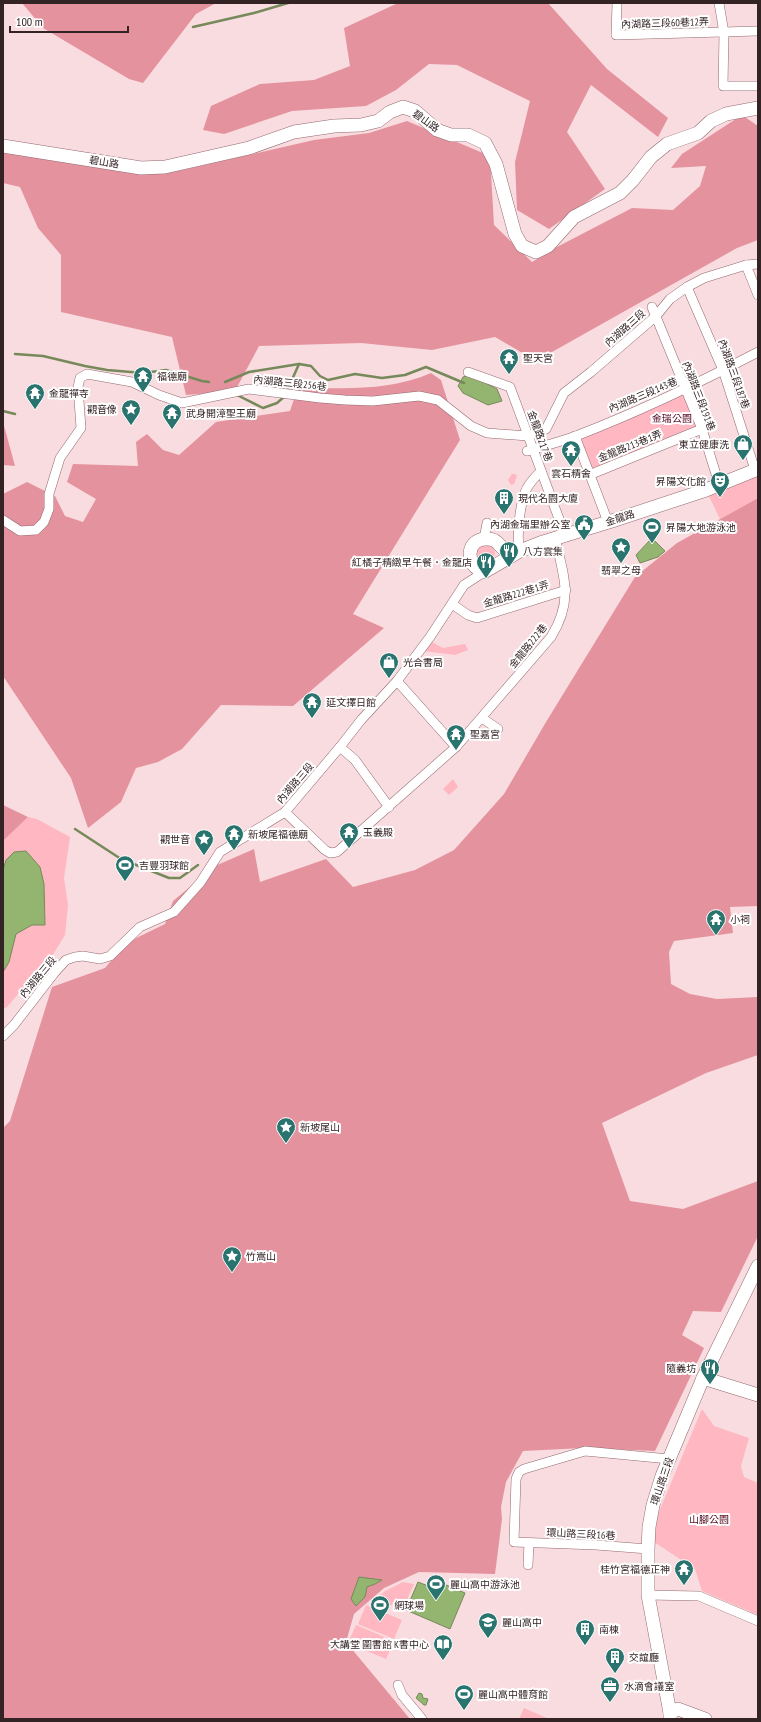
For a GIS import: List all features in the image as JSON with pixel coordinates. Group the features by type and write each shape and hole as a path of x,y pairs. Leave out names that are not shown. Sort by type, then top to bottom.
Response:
{"street":[{"name":"內湖路三段60巷12弄","path":"617,3 616,35 724,32"},
{"path":"719,3 724,32 723,86 758,86"},
{"path":"724,32 758,31"},
{"name":"碧山路","path":"3,146 140,168 165,167 249,148 294,132 328,127 361,125 378,121 390,112 403,107 415,110 437,130 451,135 468,135 485,142 496,164 516,234 522,246 536,252 548,246 574,217 620,193 633,180 651,157 667,144 698,133 711,121 726,114 758,108"},
{"name":"內湖路三段","path":"546,429 564,393 591,372 656,316 670,299 687,287 704,278 746,265 758,264"},
{"path":"746,265 758,295"},
{"name":"內湖路三段187巷","path":"687,287 723,370 756,469"},
{"name":"內湖路三段191巷","path":"652,307 702,429 719,484"},
{"name":"內湖路三段143巷","path":"530,450 575,436 686,389 758,352"},
{"name":"金龍路217巷","path":"468,372 510,387 528,436 530,450 541,471 560,536"},
{"name":"內湖路三段256巷","path":"3,520 20,531 36,530 44,522 49,508 49,494 60,458 81,428 78,387 80,378 87,374 132,382 159,395 182,402 249,389 345,400 373,401 419,396 438,400 471,426 487,433 528,436"},
{"path":"528,436 546,429 550,444"},
{"name":"金龍路213巷1弄","path":"589,475 702,429"},
{"path":"575,436 608,522"},
{"name":"金龍路","path":"484,572 520,551 560,536 608,522 719,484 756,469"},
{"path":"484,572 474,567 470,556 473,546 477,542 484,539 493,540 510,553 520,551 518,539 523,499 526,489 541,471"},
{"path":"484,539 487,523"},
{"name":"金龍路222巷","path":"285,812 325,850 330,853 337,852 390,807 456,747 551,637 558,626 566,590 560,536"},
{"name":"內湖路三段","path":"3,1036 14,1025 66,960 75,957 100,959 110,956 140,927 174,912 200,883 220,852 285,812 361,720 397,681 430,638 464,585 484,572"},
{"name":"金龍路222巷1弄","path":"452,604 468,615 477,618 566,590"},
{"path":"397,681 456,747"},
{"path":"482,718 498,729"},
{"path":"340,747 355,760 390,807"},
{"name":"環山路三段","path":"672,1717 648,1595 649,1527 653,1505 669,1459 702,1378 758,1266"},
{"path":"702,1378 758,1395"},
{"name":"環山路三段16巷","path":"648,1549 596,1545 514,1542 515,1488 519,1472 585,1451 669,1459"},
{"path":"528,1565 529,1542"},
{"path":"648,1595 698,1596 758,1621"},
{"path":"398,1685 402,1695 422,1719"},
{"path":"672,1717 678,1710 705,1719"}],"green space":[{"name":"金瑞公園","path":"686,389 702,429 589,475 575,436"},
{"path":"758,469 758,498 720,519 706,490"},
{"path":"512,474 517,476 514,484 511,485 508,480"},
{"path":"482,545 490,545 495,550 493,561 490,563 482,563 477,558 477,550"},
{"path":"430,641 443,648 465,644 468,650 455,655 423,651"},
{"path":"453,779 458,787 449,795 443,789"},
{"path":"28,817 37,819 70,837 64,878 68,905 65,935 44,969 29,981 7,1007 3,1009 3,841"},
{"name":"山腳公園","path":"702,1409 714,1426 749,1438 741,1466 744,1477 758,1483 758,1615 702,1591 695,1569 654,1542 658,1514"},
{"path":"403,1582 414,1584 403,1609 375,1600 385,1591"},
{"name":"網球場","path":"366,1605 402,1620 394,1639 358,1624"},
{"path":"356,1625 394,1641 386,1659 348,1643"},
{"path":"524,1708 549,1719 519,1719"}],"shaded area":[{"path":"22,3 216,3 196,14 143,83 129,79 43,28"},
{"path":"398,3 548,3 607,69 668,118 658,137 591,85 567,132 605,189 549,229 517,210 515,162 530,101 457,65 429,64 396,90 366,106 292,111 224,134 203,130 211,106 260,84 314,80 350,66 344,28"},
{"path":"742,115 758,126 758,240 737,248 536,361 495,337 432,350 361,343 259,346 235,391 186,395 172,337 61,312 61,255 38,228 20,187 3,183 3,149 139,174 178,171 314,140 369,133 407,121 490,156 494,225 532,262 555,248 632,208 673,210 700,186 706,166 671,168 682,154"},
{"path":"431,373 441,380 460,440 353,614 384,628 293,706 221,705 182,749 158,762 136,768 121,802 88,828 71,778 3,676 3,494 27,482 55,496 65,516 83,522 96,499 67,482 73,464 138,466 136,442 147,434 163,450 179,455 216,422 290,411 298,387 366,388 399,383"},
{"path":"470,375 497,389 502,401 488,405 463,393 458,386 463,377"},
{"path":"3,422 15,466 3,465"},
{"path":"758,498 758,906 730,907 733,933 674,941 669,952 671,984 690,994 717,999 758,997 758,1055 706,1073 602,1123 630,1201 683,1209 758,1181 758,1236 721,1312 693,1311 682,1335 704,1348 655,1451 583,1448 523,1451 506,1482 501,1507 502,1519 495,1574 419,1572 384,1588 354,1614 346,1642 410,1719 3,1719 3,1128 10,1121 52,987 105,968 126,943 165,924 173,901 215,866 254,849 260,882 326,859 353,887 415,870 454,850 504,794 546,722 635,577 677,543"},
{"name":"昇陽大地游泳池","path":"652,538 665,551 658,557 640,563 636,555"},
{"path":"3,805 28,817 3,841"},
{"path":"26,851 40,867 44,884 45,925 32,925 16,934 9,962 3,972 3,870 6,860 14,852"},
{"path":"359,1577 382,1580 367,1587 365,1597 356,1606 351,1599"},
{"name":"麗山高中游泳池","path":"418,1582 436,1589 439,1582 465,1593 450,1629 406,1610"},
{"path":"419,1693 422,1694 423,1698 428,1699 426,1705 416,1698"}],"waterway":[{"path":"193,27 254,13 288,3"},
{"path":"15,354 43,356 107,370 143,373 166,370 209,382"},
{"path":"225,382 249,372 299,364 311,366 320,376 328,380 355,374 382,378 405,375 426,367 464,383"},
{"path":"287,391 299,364"},
{"path":"237,395 263,408 277,403 285,396"},
{"path":"3,411 15,414"},
{"path":"75,829 121,859 169,878 180,878 198,865"}],"place":[{"name":"聖天宮","path":"509,375"},
{"name":"福德廟","path":"143,393"},
{"name":"金龍禪寺","path":"35,410"},
{"name":"觀音像","path":"131,426"},
{"name":"武身開漳聖王廟","path":"172,430"},
{"name":"東立健康洗","path":"743,461"},
{"name":"雲石精舍","path":"571,467"},
{"name":"昇陽文化館","path":"720,498"},
{"name":"現代名園大廈","path":"504,515"},
{"name":"內湖金瑞里辦公室","path":"584,541"},
{"name":"昇陽大地游泳池","path":"652,544"},
{"name":"翡翠之母","path":"621,564"},
{"name":"八方雲集","path":"509,568"},
{"name":"紅橘子精緻早午餐．金龍店","path":"486,579"},
{"name":"光合書局","path":"389,679"},
{"name":"延文擇日館","path":"312,719"},
{"name":"聖嘉宮","path":"456,751"},
{"name":"玉義殿","path":"349,849"},
{"name":"新坡尾福德廟","path":"234,851"},
{"name":"觀世音","path":"204,856"},
{"name":"吉豐羽球館","path":"125,882"},
{"name":"小祠","path":"716,936"},
{"name":"新坡尾山","path":"286,1144"},
{"name":"竹嵩山","path":"232,1273"},
{"name":"隨義坊","path":"710,1385"},
{"name":"桂竹宮福德正神","path":"684,1586"},
{"name":"麗山高中游泳池","path":"436,1601"},
{"name":"網球場","path":"380,1622"},
{"name":"麗山高中","path":"488,1639"},
{"name":"南棟","path":"585,1646"},
{"name":"大講堂 圖書館 K書中心","path":"443,1661"},
{"name":"交誼廳","path":"615,1674"},
{"name":"水滴會議室","path":"610,1703"},
{"name":"麗山高中體育館","path":"464,1711"}]}
